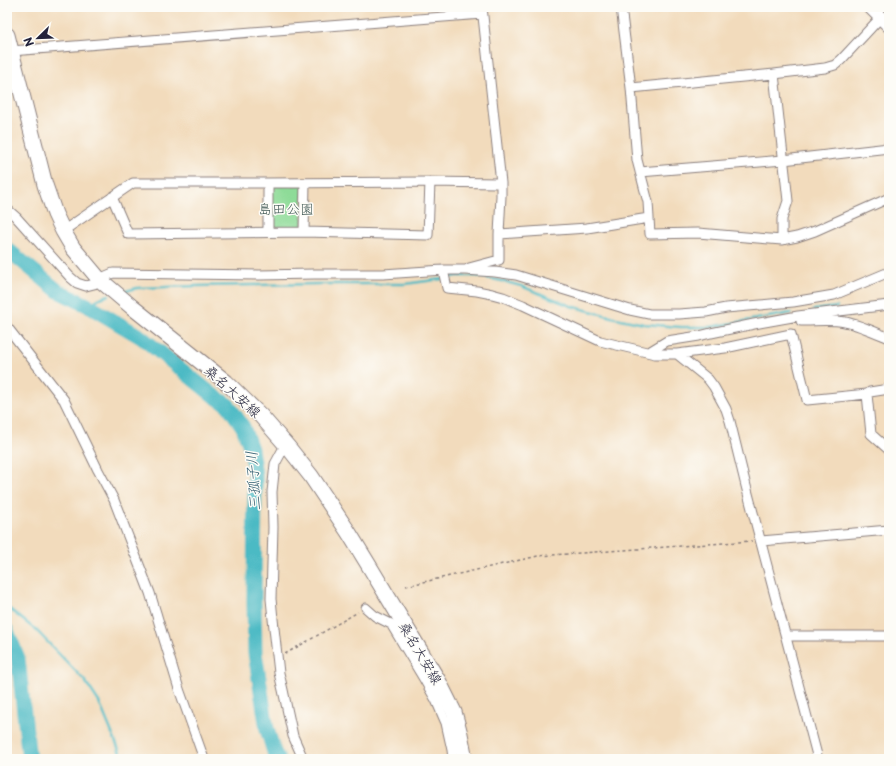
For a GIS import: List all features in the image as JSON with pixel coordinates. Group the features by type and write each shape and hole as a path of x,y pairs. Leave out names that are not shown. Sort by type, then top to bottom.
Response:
{"main road":[{"name":"桑名大安線","path":"7,35 45,185 55,214 73,248 103,282 226,382 262,416 311,476 349,533 439,682 454,712 465,759"}],"street":[{"path":"621,7 631,88 637,160 648,202 650,234 698,233 782,240 814,231 889,198"},
{"path":"631,88 774,74 824,68 835,65 886,16 870,7"},
{"path":"7,209 70,277 77,283 86,286 103,282 113,273 259,275 443,272 460,270 499,260 501,184 482,11 11,51"},
{"path":"774,74 788,201 782,219 782,240"},
{"path":"640,172 784,160 889,148"},
{"path":"112,197 128,234 304,232 428,235 430,182"},
{"path":"63,231 133,183 497,183"},
{"path":"268,183 268,232"},
{"path":"304,232 305,183"},
{"path":"499,234 587,228 649,218"},
{"path":"460,270 516,274 630,310 649,314 706,312 726,308 793,302 834,295 889,272"},
{"path":"443,272 448,288 492,294 523,305 600,342 655,354 677,354 725,348 791,334 807,400 867,394 870,392 889,389"},
{"path":"648,352 667,341 700,336 754,324 798,316 889,305"},
{"path":"754,324 784,322 846,322 889,338"},
{"path":"7,328 64,400 114,500 150,593 179,689 204,759"},
{"path":"677,354 708,379 726,409 818,759"},
{"path":"867,394 871,434 889,450"},
{"path":"288,447 282,451 275,464 272,492 273,527 271,598 272,619 282,684 299,757"},
{"path":"761,541 889,530"},
{"path":"366,608 375,616 391,624 424,679 436,700 446,723 453,759"},
{"path":"786,636 889,636"}],"path":[{"path":"406,586 538,556 761,541"},
{"path":"278,658 366,608"}],"green space":[{"name":"島田公園","path":"303,185 302,230 271,230 270,186"}],"waterway":[{"name":"三孤子川","path":"7,249 58,291 87,305 141,337 214,396 228,405 243,427 251,449 255,476 255,653 267,729 274,752 278,759"},
{"path":"447,278 456,276 477,276 502,281 521,286 571,306 644,324 681,327 710,327 791,313"},
{"path":"122,292 137,288 196,286 405,284 442,279"},
{"path":"87,305 109,295"},
{"path":"814,310 837,307"},
{"path":"7,607 37,631 85,681 99,702 122,759"},
{"path":"7,631 18,658 29,759"}]}
